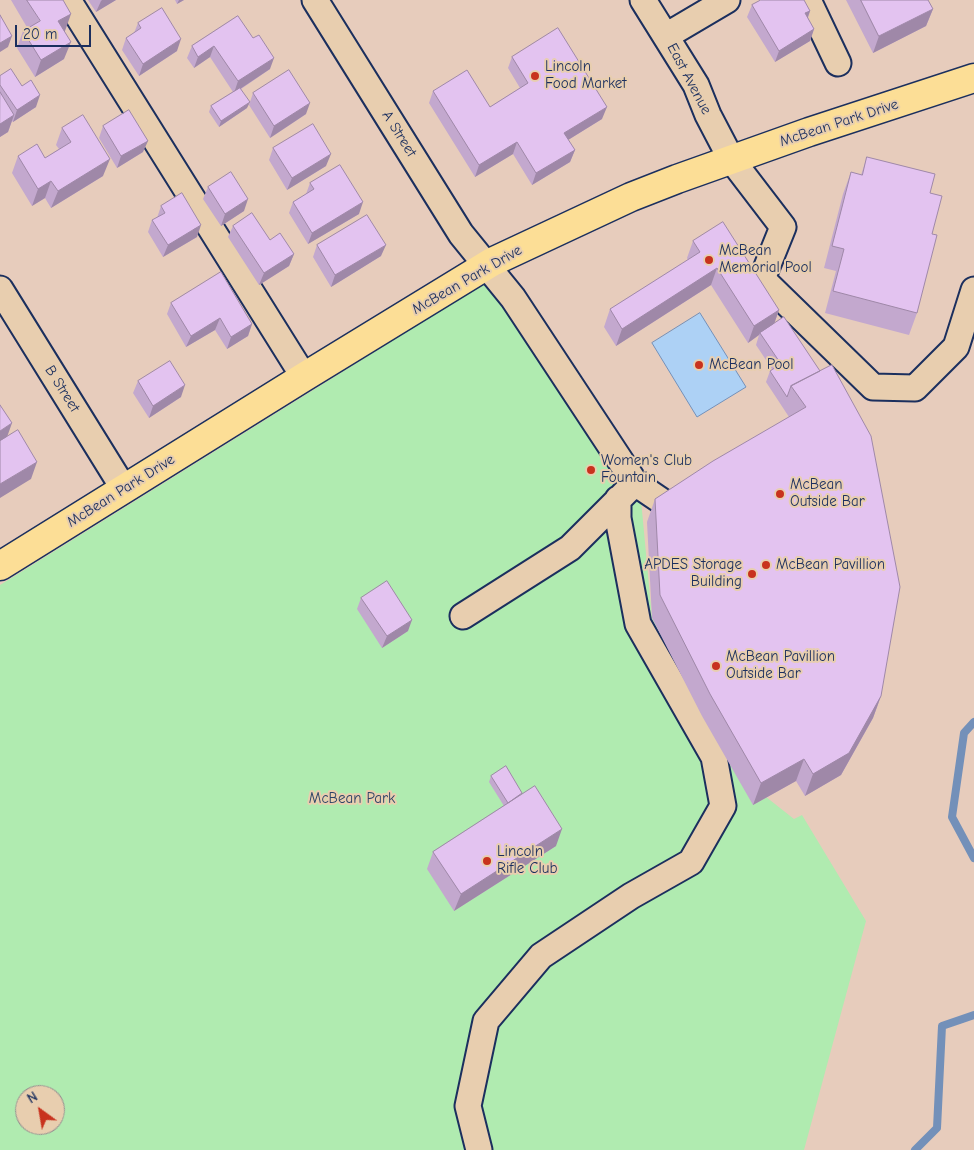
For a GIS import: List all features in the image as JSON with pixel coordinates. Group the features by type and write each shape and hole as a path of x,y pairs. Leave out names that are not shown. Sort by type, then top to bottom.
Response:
{"main road":[{"name":"McBean Park Drive","path":"0,566 488,265 631,197 731,159 974,78"}],"street":[{"path":"68,0 304,377"},
{"name":"A Street","path":"315,0 461,234 513,298 626,491"},
{"name":"East Avenue","path":"643,0 696,85 708,115 731,159 783,227 762,279 874,387 916,388 956,347 974,290"},
{"path":"666,36 726,0"},
{"path":"808,0 838,63"},
{"name":"B Street","path":"0,289 124,489"},
{"path":"626,491 666,504"},
{"path":"464,616 570,548 626,491"},
{"path":"479,1150 468,1106 486,1021 542,956 631,896 691,862 723,806 714,757 638,624 618,518 626,491"}],"green space":[{"name":"McBean Park","path":"498,275 640,489 652,618 761,793 794,819 802,815 866,921 804,1150 0,1150 0,585"}],"water":[{"name":"McBean Pool","path":"700,313 746,387 697,417 652,343"}],"building":[{"path":"27,0 63,0 71,14 58,21 71,42 41,60 23,31 40,21"},
{"path":"761,0 804,0 810,11 805,13 814,29 779,51 752,5"},
{"path":"861,0 928,0 933,9 879,36"},
{"path":"162,8 181,39 143,64 126,38 141,28 138,23"},
{"path":"0,15 12,36 0,43"},
{"path":"238,16 253,38 259,35 274,58 238,81 214,46 198,57 192,46"},
{"path":"558,28 607,107 564,133 575,150 536,173 517,142 479,165 433,91 467,70 490,107 528,83 512,57"},
{"path":"11,69 22,86 31,80 40,95 17,110 0,85 0,76"},
{"path":"289,70 310,103 274,126 253,93"},
{"path":"240,88 250,102 221,121 211,106"},
{"path":"0,92 14,115 0,124"},
{"path":"129,110 148,141 121,156 103,126"},
{"path":"83,115 110,159 58,191 51,181 38,189 18,156 37,144 45,158 71,142 62,128"},
{"path":"313,124 331,154 292,178 273,148"},
{"path":"867,157 935,174 930,193 942,196 932,234 937,235 917,313 833,291 844,249 832,246 851,172 862,175"},
{"path":"340,165 363,202 312,233 293,202 314,189 310,183"},
{"path":"231,172 248,199 225,214 208,187"},
{"path":"182,193 201,225 168,245 152,220 165,213 161,206"},
{"path":"252,213 270,240 280,233 294,254 264,273 233,226"},
{"path":"367,215 386,245 335,275 317,245"},
{"path":"723,222 779,310 754,326 717,268 622,329 610,309 700,252 693,241"},
{"path":"221,272 252,324 231,337 220,318 191,336 171,303"},
{"path":"784,317 820,371 791,386 787,397 770,371 781,364 760,333"},
{"path":"170,361 185,385 153,406 138,381"},
{"name":"McBean Pavillion","path":"832,365 871,436 900,587 881,696 849,753 813,774 804,759 761,783 710,694 660,595 655,499 713,461 806,407 791,386"},
{"path":"0,405 12,423 0,431"},
{"path":"18,430 37,462 0,484 0,441"},
{"path":"387,581 412,620 387,636 361,598"},
{"path":"506,766 522,793 508,803 491,776"},
{"path":"535,786 562,829 461,894 433,852"}],"waterway":[{"path":"974,722 964,733 952,817 974,858"},
{"path":"915,1150 937,1128 942,1026 974,1015"}],"place":[{"name":"Lincoln Food Market","path":"535,76"},
{"name":"McBean Memorial Pool","path":"709,260"},
{"name":"McBean Pool","path":"699,365"},
{"name":"Women's Club Fountain","path":"591,470"},
{"name":"McBean Outside Bar","path":"780,494"},
{"name":"McBean Pavillion","path":"766,565"},
{"name":"APDES Storage Building","path":"752,574"},
{"name":"McBean Pavillion Outside Bar","path":"716,666"},
{"name":"Lincoln Rifle Club","path":"487,861"}]}
